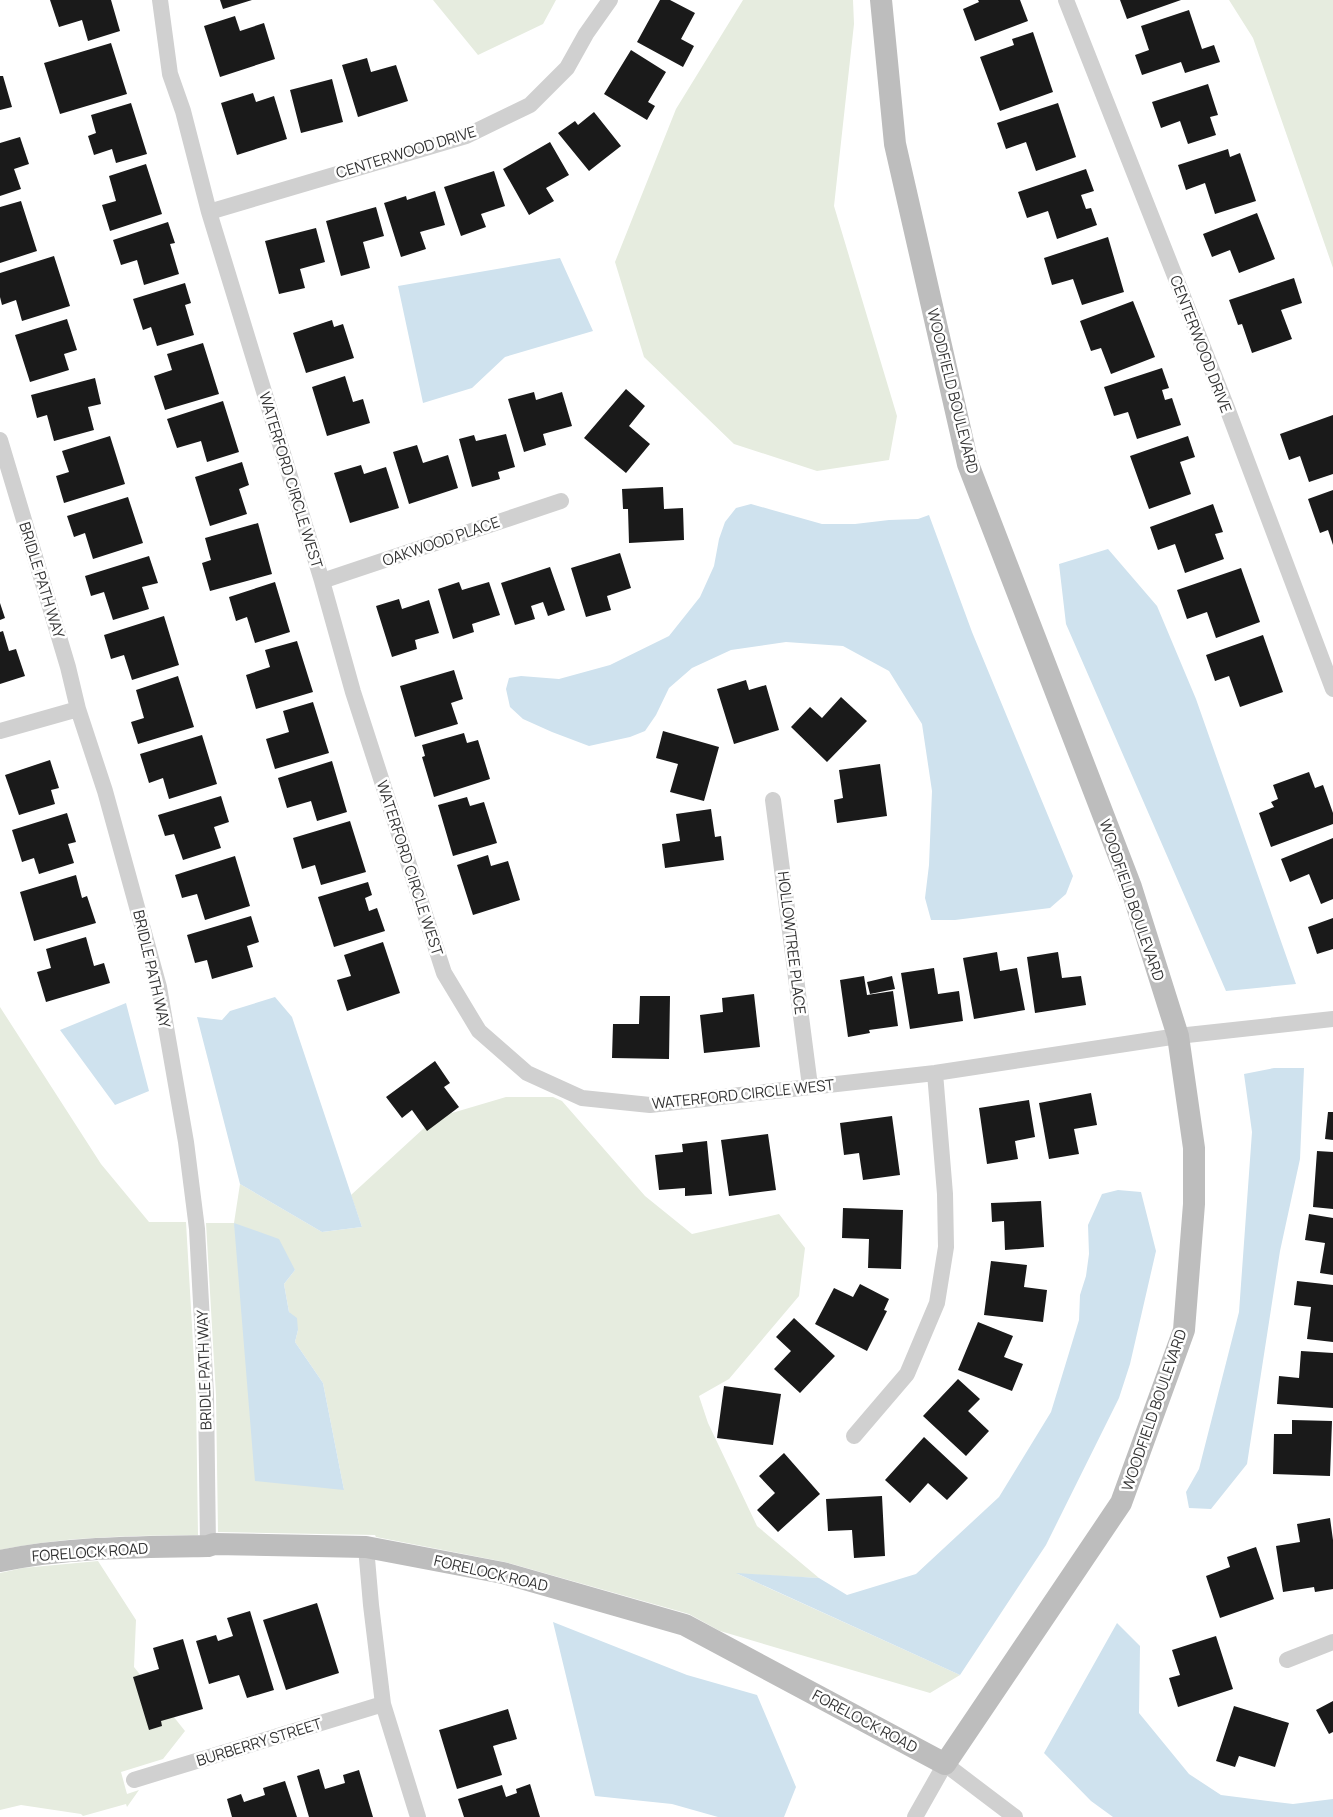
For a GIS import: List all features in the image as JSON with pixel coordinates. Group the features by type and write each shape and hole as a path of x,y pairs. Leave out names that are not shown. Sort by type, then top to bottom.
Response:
{"street":[{"name":"WATERFORD CIRCLE WEST","path":"160,0 170,74 183,111 209,212 322,581 353,692 444,973 479,1031 527,1074 582,1098 650,1105 935,1073 1178,1036 1333,1019"},
{"name":"CENTERWOOD DRIVE","path":"209,212 466,136 530,105 567,68 586,34 610,0"},
{"name":"WOODFIELD BOULEVARD","path":"881,0 894,144 968,464 1131,887 1178,1036 1194,1148 1194,1204 1184,1330 1121,1503 945,1764"},
{"name":"CENTERWOOD DRIVE","path":"1066,0 1227,408 1333,689"},
{"name":"BRIDLE PATH WAY","path":"0,440 68,666 78,708 105,791 159,987 186,1142 198,1249 206,1396 208,1546"},
{"name":"OAKWOOD PLACE","path":"322,581 561,501"},
{"path":"0,731 78,708"},
{"name":"HOLLOWTREE PLACE","path":"773,800 810,1086"},
{"path":"854,1436 907,1374 937,1303 946,1247 945,1194 935,1073"},
{"name":"FORELOCK ROAD","path":"0,1562 21,1557 119,1548 208,1546 214,1544 366,1546 503,1573 685,1624 945,1764"},
{"path":"366,1546 383,1704 418,1817"},
{"path":"1288,1660 1333,1642"},
{"name":"BURBERRY STREET","path":"134,1780 383,1704"},
{"path":"916,1817 945,1764 1014,1817"}],"shaded area":[{"path":"433,0 556,0 543,24 478,55"},
{"path":"743,0 853,0 854,24 834,206 897,416 889,460 817,471 734,444 644,357 615,262 676,109"},
{"path":"1229,0 1333,0 1333,268 1253,38"},
{"path":"0,1007 101,1164 149,1222 186,1222 196,1395 198,1535 74,1539 0,1550"},
{"path":"506,1097 553,1097 562,1101 645,1196 692,1234 779,1214 805,1248 799,1296 729,1379 699,1396 708,1423 757,1526 819,1578 738,1574 960,1675 930,1693 720,1631 689,1614 505,1562 376,1537 375,1535 218,1532 216,1396 206,1223 234,1223 240,1184 322,1232 362,1227 351,1195 435,1118","holes":["234,1223 295,1270 284,1284 289,1312 298,1330 295,1342 323,1383 344,1490"]},
{"path":"98,1561 136,1620 134,1667 185,1731 163,1759 121,1772 127,1794 139,1790 127,1807 126,1804 83,1816 81,1814 21,1805 0,1810 0,1573 23,1568"}],"water":[{"path":"560,258 593,331 505,357 472,388 423,403 398,286"},
{"path":"751,504 822,524 855,524 918,519 929,515 972,632 1073,876 1066,894 1050,908 955,920 931,920 925,898 929,865 932,791 922,724 889,671 843,646 786,642 731,650 692,668 669,688 656,715 645,731 630,737 589,746 523,719 510,707 506,689 509,678 521,676 559,679 610,665 669,636 700,597 714,566 719,539 725,522 736,508"},
{"path":"1108,549 1157,606 1196,699 1296,984 1226,991 1066,624 1059,564"},
{"path":"275,997 292,1017 362,1227 322,1232 240,1184 197,1017 222,1020 230,1011"},
{"path":"126,1003 149,1091 115,1105 60,1030"},
{"path":"1274,1068 1304,1068 1300,1159 1280,1251 1247,1464 1211,1509 1189,1508 1186,1492 1199,1469 1239,1312 1252,1132 1244,1074"},
{"path":"1118,1190 1141,1192 1156,1251 1130,1364 1119,1398 1046,1545 960,1675 736,1573 819,1578 847,1595 916,1574 999,1497 1051,1412 1079,1320 1080,1295 1086,1276 1089,1254 1088,1225 1102,1194"},
{"path":"234,1223 279,1239 295,1270 284,1284 289,1312 297,1318 298,1330 295,1342 323,1383 344,1490 255,1481"},
{"path":"553,1622 687,1675 757,1695 796,1787 784,1817 718,1817 672,1804 595,1796"},
{"path":"1117,1623 1140,1646 1139,1713 1189,1774 1221,1795 1293,1804 1333,1799 1333,1817 1113,1817 1091,1801 1044,1753"}],"building":[{"path":"50,0 111,0 120,31 88,41 82,20 59,27"},
{"path":"220,0 252,0 223,9"},
{"path":"660,0 670,0 695,13 681,39 694,46 683,67 637,42"},
{"path":"978,0 1020,0 1028,21 975,41 963,9 979,2"},
{"path":"1120,0 1181,0 1127,19"},
{"path":"1189,10 1202,49 1214,45 1220,62 1185,73 1181,62 1142,75 1135,55 1149,50 1141,26"},
{"path":"235,16 240,31 264,23 275,59 220,77 204,26"},
{"path":"1033,32 1053,92 1000,111 980,57 1014,45 1012,39"},
{"path":"111,43 127,94 60,114 44,63"},
{"path":"631,50 666,72 648,102 655,106 647,120 604,94"},
{"path":"367,58 371,72 396,65 408,101 358,117 342,65"},
{"path":"0,76 3,76 12,107 0,110"},
{"path":"332,79 343,122 301,133 290,90"},
{"path":"1208,84 1218,115 1210,117 1216,135 1188,144 1180,121 1161,128 1152,102"},
{"path":"253,93 256,102 274,96 287,139 237,155 221,103"},
{"path":"131,103 147,154 116,163 112,149 94,155 88,136 96,133 91,115"},
{"path":"1058,103 1076,157 1036,171 1026,142 1006,149 997,123"},
{"path":"594,112 621,146 589,171 558,133 575,121 578,125"},
{"path":"20,137 29,164 14,169 21,189 0,196 0,143"},
{"path":"550,142 569,175 546,188 554,201 529,215 503,169"},
{"path":"1228,149 1230,157 1240,153 1256,201 1215,214 1205,183 1186,190 1178,165"},
{"path":"146,164 162,214 110,231 102,205 116,201 109,176"},
{"path":"1086,169 1094,191 1081,195 1086,209 1091,208 1097,225 1057,239 1048,211 1027,218 1018,192"},
{"path":"494,171 505,206 481,214 486,227 461,236 444,187"},
{"path":"435,191 445,225 420,232 426,249 401,257 384,203 406,196 407,200"},
{"path":"21,201 37,251 0,263 0,207"},
{"path":"376,207 384,236 363,242 370,268 341,276 326,221"},
{"path":"1257,213 1275,259 1239,273 1230,250 1212,257 1203,234"},
{"path":"168,222 175,243 170,244 179,274 144,285 137,260 121,265 113,240"},
{"path":"316,228 325,262 300,269 305,288 279,294 265,241"},
{"path":"1108,237 1124,292 1082,305 1073,279 1052,285 1044,258"},
{"path":"54,256 70,306 22,321 16,300 2,305 0,273"},
{"path":"1294,278 1302,303 1281,310 1292,339 1252,353 1242,324 1238,325 1229,300"},
{"path":"185,283 191,303 185,305 194,335 157,346 151,327 143,330 133,299"},
{"path":"1133,301 1155,357 1111,374 1101,348 1091,351 1080,321"},
{"path":"67,319 77,350 64,354 69,370 30,382 15,335"},
{"path":"332,320 334,327 343,324 354,358 306,373 293,333"},
{"path":"203,343 219,394 165,410 154,376 172,370 167,354"},
{"path":"1162,368 1169,388 1162,390 1165,400 1172,398 1181,425 1137,439 1128,412 1114,416 1104,387"},
{"path":"345,376 353,402 363,399 370,423 327,436 312,387"},
{"path":"95,378 101,404 88,407 94,430 54,441 47,415 37,418 31,395"},
{"path":"626,389 645,406 629,426 650,444 626,473 584,438"},
{"path":"534,392 536,400 562,392 572,426 543,434 546,445 524,452 508,399"},
{"path":"223,401 239,452 207,462 201,441 177,448 167,419"},
{"path":"1333,415 1333,474 1309,482 1300,456 1289,460 1280,434"},
{"path":"506,434 515,467 498,472 500,479 472,487 459,439 474,435 476,441"},
{"path":"110,436 125,484 64,503 56,476 69,472 62,451"},
{"path":"1188,436 1195,457 1180,462 1191,494 1149,509 1130,456"},
{"path":"417,445 423,463 448,455 458,488 409,504 393,452"},
{"path":"242,462 249,485 239,489 247,514 210,526 195,477"},
{"path":"361,465 364,474 386,467 399,508 350,523 334,473"},
{"path":"663,487 664,509 683,508 684,540 629,543 628,509 623,509 622,489"},
{"path":"1333,490 1333,545 1328,530 1320,533 1308,499"},
{"path":"128,497 143,543 93,559 85,533 74,537 67,516"},
{"path":"1213,504 1223,532 1215,534 1224,559 1185,573 1175,544 1158,550 1150,527"},
{"path":"258,523 272,574 210,591 202,563 211,560 205,538"},
{"path":"620,553 631,588 607,596 611,610 586,617 571,568"},
{"path":"149,556 158,583 142,587 149,609 113,620 104,592 91,596 85,576"},
{"path":"550,567 565,610 548,616 543,602 531,606 535,619 515,625 501,583"},
{"path":"1241,568 1260,622 1216,638 1207,612 1187,619 1177,590"},
{"path":"275,582 290,632 255,643 247,617 236,621 229,597"},
{"path":"459,582 462,590 489,582 500,615 472,624 474,632 453,639 438,589"},
{"path":"399,599 402,609 429,600 439,633 415,640 417,649 392,657 376,606"},
{"path":"0,603 5,618 0,620"},
{"path":"164,616 179,665 132,680 124,655 111,659 104,635"},
{"path":"3,631 9,651 16,649 25,676 0,684 0,632"},
{"path":"1263,635 1283,692 1240,707 1229,676 1215,681 1206,655"},
{"path":"297,641 313,692 256,709 246,675 270,667 265,650"},
{"path":"454,670 463,699 451,703 458,724 415,737 400,686"},
{"path":"178,676 194,727 138,744 131,722 144,718 136,690"},
{"path":"746,680 749,690 766,685 779,730 734,744 717,689"},
{"path":"841,697 867,721 827,762 791,727 810,707 822,718"},
{"path":"313,702 329,753 275,769 266,739 289,732 283,711"},
{"path":"663,731 719,747 704,801 670,792 678,764 656,758"},
{"path":"464,733 467,743 478,740 490,779 434,797 422,757 425,756 422,745"},
{"path":"202,735 217,784 169,799 163,778 149,783 140,754"},
{"path":"50,760 59,788 51,790 55,804 19,815 5,775"},
{"path":"332,761 347,812 317,821 311,801 287,808 278,778"},
{"path":"880,764 887,816 837,823 834,800 843,798 839,770"},
{"path":"1309,772 1315,788 1323,785 1333,813 1333,824 1271,847 1259,813 1274,807 1271,802 1278,799 1273,785"},
{"path":"221,796 229,822 214,827 221,848 183,860 174,834 165,836 158,815"},
{"path":"467,797 470,806 484,802 497,843 453,856 438,805"},
{"path":"711,809 715,837 721,836 724,860 665,868 662,844 680,841 676,814"},
{"path":"67,813 76,842 68,844 74,863 39,874 34,858 22,862 12,830"},
{"path":"350,821 366,872 321,885 315,865 302,869 293,838"},
{"path":"1333,838 1333,899 1321,904 1309,874 1290,882 1281,859"},
{"path":"488,855 491,866 508,861 520,900 473,915 457,865"},
{"path":"235,856 250,906 205,920 197,894 182,898 175,875"},
{"path":"76,875 82,898 87,896 96,923 34,941 20,892"},
{"path":"368,882 372,895 365,898 369,911 377,908 385,931 334,947 318,897"},
{"path":"251,916 259,942 247,946 253,967 212,979 207,960 195,963 187,935"},
{"path":"1333,918 1333,949 1317,954 1308,927"},
{"path":"86,937 94,966 104,963 110,983 46,1002 37,972 51,968 46,949"},
{"path":"383,942 400,993 347,1011 337,980 351,976 344,955"},
{"path":"997,952 1000,971 1017,968 1025,1010 974,1019 963,958"},
{"path":"1058,952 1062,978 1081,976 1086,1005 1035,1013 1027,957"},
{"path":"934,968 938,994 959,991 963,1021 910,1029 901,973"},
{"path":"864,976 867,995 893,991 898,1026 869,1030 870,1033 848,1037 840,980"},
{"path":"892,976 895,989 870,994 867,982"},
{"path":"754,994 760,1047 704,1053 700,1015 723,1012 722,998"},
{"path":"640,996 670,996 669,1059 612,1058 613,1024 639,1024"},
{"path":"435,1061 450,1083 444,1087 459,1107 427,1131 412,1110 402,1118 386,1097"},
{"path":"1091,1093 1097,1125 1074,1129 1079,1154 1049,1159 1039,1103"},
{"path":"1029,1100 1035,1137 1015,1141 1018,1159 987,1164 979,1108"},
{"path":"1328,1112 1333,1112 1333,1140 1325,1139"},
{"path":"892,1116 900,1175 863,1180 859,1153 844,1155 840,1123"},
{"path":"768,1134 776,1190 729,1196 721,1140"},
{"path":"707,1141 712,1194 685,1196 685,1188 659,1190 655,1155 683,1152 682,1144"},
{"path":"1317,1151 1333,1152 1333,1209 1313,1207"},
{"path":"1041,1201 1044,1247 1005,1250 1004,1221 992,1222 991,1203"},
{"path":"843,1208 903,1210 901,1269 868,1268 869,1239 842,1238"},
{"path":"1309,1214 1333,1218 1333,1275 1320,1273 1325,1243 1305,1240"},
{"path":"991,1261 1027,1265 1024,1287 1047,1290 1043,1322 984,1315"},
{"path":"1297,1281 1333,1285 1333,1342 1307,1339 1311,1307 1294,1305"},
{"path":"860,1284 889,1299 884,1310 887,1311 867,1351 815,1324 834,1288 853,1297"},
{"path":"794,1318 835,1356 800,1393 774,1369 791,1351 776,1337"},
{"path":"978,1322 1013,1336 1004,1357 1023,1364 1012,1391 958,1370"},
{"path":"1301,1351 1333,1353 1333,1408 1277,1404 1279,1376 1299,1378"},
{"path":"958,1379 980,1399 968,1411 989,1431 966,1456 923,1416"},
{"path":"724,1386 781,1394 773,1445 717,1438"},
{"path":"1292,1420 1332,1421 1330,1476 1273,1474 1274,1434 1292,1434"},
{"path":"924,1437 968,1478 947,1500 928,1483 910,1503 885,1480"},
{"path":"784,1453 820,1494 778,1532 757,1510 775,1493 759,1476"},
{"path":"882,1496 885,1556 854,1558 852,1530 828,1531 826,1499"},
{"path":"1330,1518 1333,1540 1333,1589 1315,1592 1314,1587 1283,1592 1276,1546 1300,1542 1297,1524"},
{"path":"1256,1547 1274,1599 1220,1618 1206,1576 1230,1567 1227,1557"},
{"path":"317,1603 339,1673 286,1690 263,1620"},
{"path":"250,1611 274,1690 247,1698 239,1675 209,1684 196,1641 216,1635 218,1641 233,1636 227,1618"},
{"path":"1216,1636 1233,1689 1178,1707 1169,1678 1180,1675 1172,1650"},
{"path":"183,1639 203,1709 161,1721 162,1726 149,1730 133,1677 159,1669 153,1648"},
{"path":"1333,1701 1333,1732 1329,1734 1316,1710"},
{"path":"1234,1706 1289,1723 1275,1767 1239,1756 1235,1767 1216,1761"},
{"path":"508,1709 517,1739 493,1746 502,1775 457,1789 439,1730"},
{"path":"319,1769 325,1789 345,1783 343,1775 359,1770 373,1817 309,1817 297,1776"},
{"path":"285,1781 297,1817 232,1817 227,1799 241,1794 244,1802 265,1795 263,1788"},
{"path":"530,1784 540,1817 464,1817 458,1799 502,1785 506,1797 517,1793 516,1789"}]}
